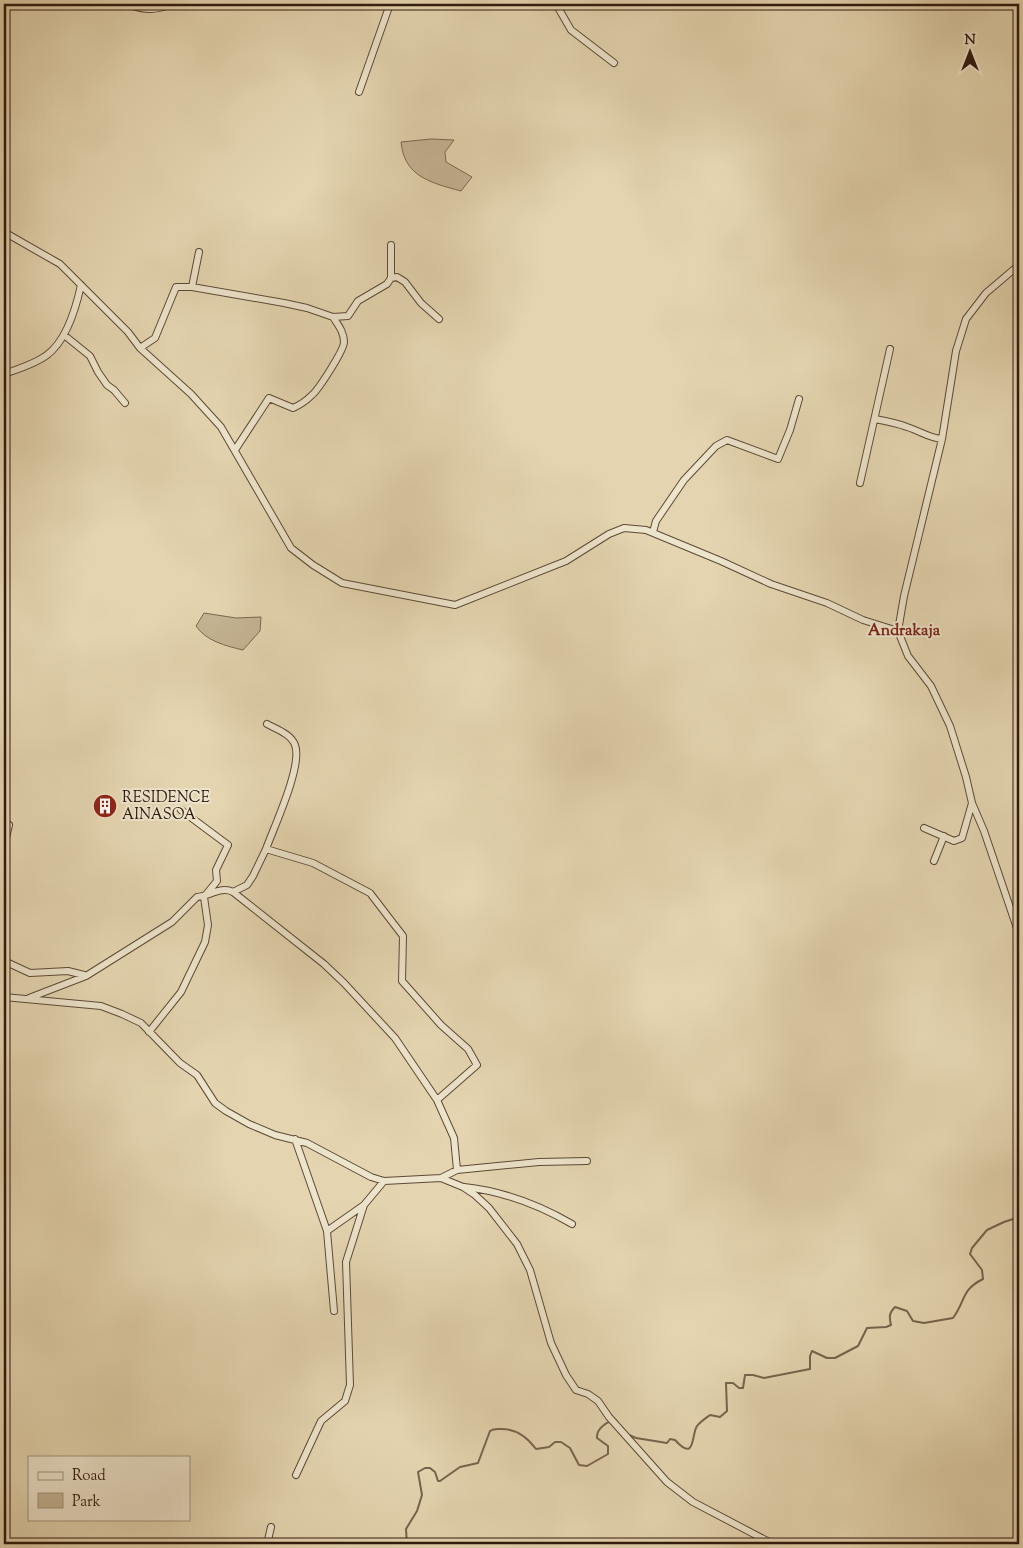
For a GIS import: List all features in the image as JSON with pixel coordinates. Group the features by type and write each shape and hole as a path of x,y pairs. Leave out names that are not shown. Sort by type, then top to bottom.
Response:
{"street":[{"path":"129,5 143,10 154,10 171,4"},
{"path":"359,92 390,4"},
{"path":"556,4 571,30 614,64"},
{"path":"4,232 60,264 128,332 140,348 192,394 221,427 291,548 312,565 342,583 455,605 566,561 609,534 624,528 653,532 771,584 827,603 863,620 898,631"},
{"path":"140,348 154,338 176,287 284,303 333,317 348,316 358,301 387,284 391,278 392,245"},
{"path":"192,288 199,252"},
{"path":"1019,265 986,293 966,319 956,352 942,439 904,596 898,631 908,656 931,686 950,726 972,803 984,831 1019,934"},
{"path":"391,278 397,277 405,282 420,303 439,319"},
{"path":"4,374 48,355 64,335 76,310 81,285"},
{"path":"235,450 269,398 293,408 313,394 331,368 344,344 342,332 333,317"},
{"path":"64,335 90,356 107,385 125,403"},
{"path":"860,483 890,349"},
{"path":"653,532 656,521 684,480 716,446 728,440 778,459 790,430 799,399"},
{"path":"875,419 920,431 930,438 942,439"},
{"path":"233,892 247,885 266,849 290,783 296,755 294,744 288,736 267,724"},
{"path":"924,828 954,841 962,838 972,803"},
{"path":"149,1032 181,992 204,942 208,926 204,897 217,881 216,870 228,845 181,810"},
{"path":"4,846 9,825"},
{"path":"934,861 944,836"},
{"path":"266,849 313,863 370,893 403,936 402,982 441,1025 468,1048 477,1065 437,1100"},
{"path":"27,999 86,976 172,922 198,897 204,897 223,889 228,889 324,964 395,1038 437,1100 454,1138 457,1170"},
{"path":"4,961 30,973 68,971 86,976"},
{"path":"4,997 101,1006 141,1023 180,1063 197,1075 215,1103 226,1112 275,1135 295,1139 384,1181 441,1178 457,1170 539,1162 587,1161"},
{"path":"295,1139 327,1231 334,1311"},
{"path":"441,1178 463,1187 489,1208 517,1244 530,1270 551,1343 566,1375 576,1390 588,1394 598,1401 609,1417 667,1482 693,1502 773,1544"},
{"path":"327,1231 364,1205 384,1181"},
{"path":"463,1187 477,1188 514,1198 554,1214 572,1224"},
{"path":"296,1475 321,1421 345,1401 350,1385 346,1262 364,1205"},
{"path":"270,1528 268,1540 273,1544"}],"green space":[{"path":"431,139 454,140 445,152 446,162 472,177 461,191 421,177 408,163 403,154 401,142"},
{"path":"204,613 236,618 261,617 260,631 243,650 223,645 205,636 196,626"}],"waterway":[{"path":"629,1435 667,1443 670,1439 675,1440 686,1449 690,1448 697,1426 710,1415 720,1417 727,1411 726,1383 733,1383 739,1388 743,1388 745,1375 764,1378 810,1369 812,1351 827,1358 835,1358 858,1346 867,1328 891,1325 890,1315 895,1307 907,1311 913,1321 924,1323 953,1318 967,1291 983,1279 982,1270 970,1254 972,1248 987,1230 1019,1217"},
{"path":"407,1544 406,1529 417,1511 422,1495 418,1472 425,1468 430,1468 435,1472 438,1481 440,1481 460,1467 478,1463 490,1431 493,1429 507,1429 517,1432 525,1437 536,1449 549,1447 555,1442 561,1442 570,1448 579,1465 587,1466 608,1454 608,1446 597,1438 597,1435 606,1424 616,1420 617,1422"}],"place":[{"name":"RESIDENCE AINASOA","path":"105,806"}],"district":[{"name":"Andrakaja","path":"904,629"}]}
